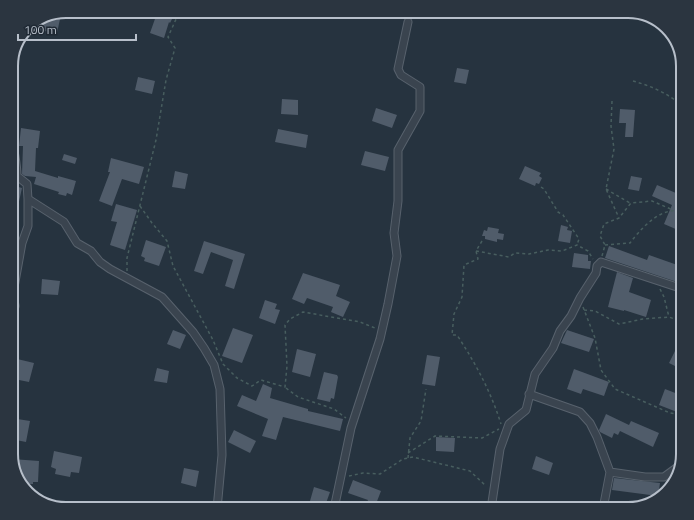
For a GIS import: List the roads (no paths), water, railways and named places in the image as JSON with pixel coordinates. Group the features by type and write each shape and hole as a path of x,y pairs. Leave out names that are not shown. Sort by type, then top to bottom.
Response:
{"street":[{"path":"336,502 353,422 382,332 397,256 394,233 398,201 398,150 420,111 420,87 401,75 398,69 408,22"},
{"path":"18,177 27,184 28,199 28,226 22,243 18,265"},
{"path":"28,199 57,216 64,222 77,243 91,251 100,262 162,297 193,332 214,365 220,389 222,433 221,476 218,502"},
{"path":"491,502 500,449 508,425 526,410 535,374 553,348 560,330 571,316 580,298 596,273 599,264 654,278 676,286"},
{"path":"529,394 580,412 590,423 598,437 610,472 604,502"},
{"path":"610,472 645,477 664,477 672,472"}]}
